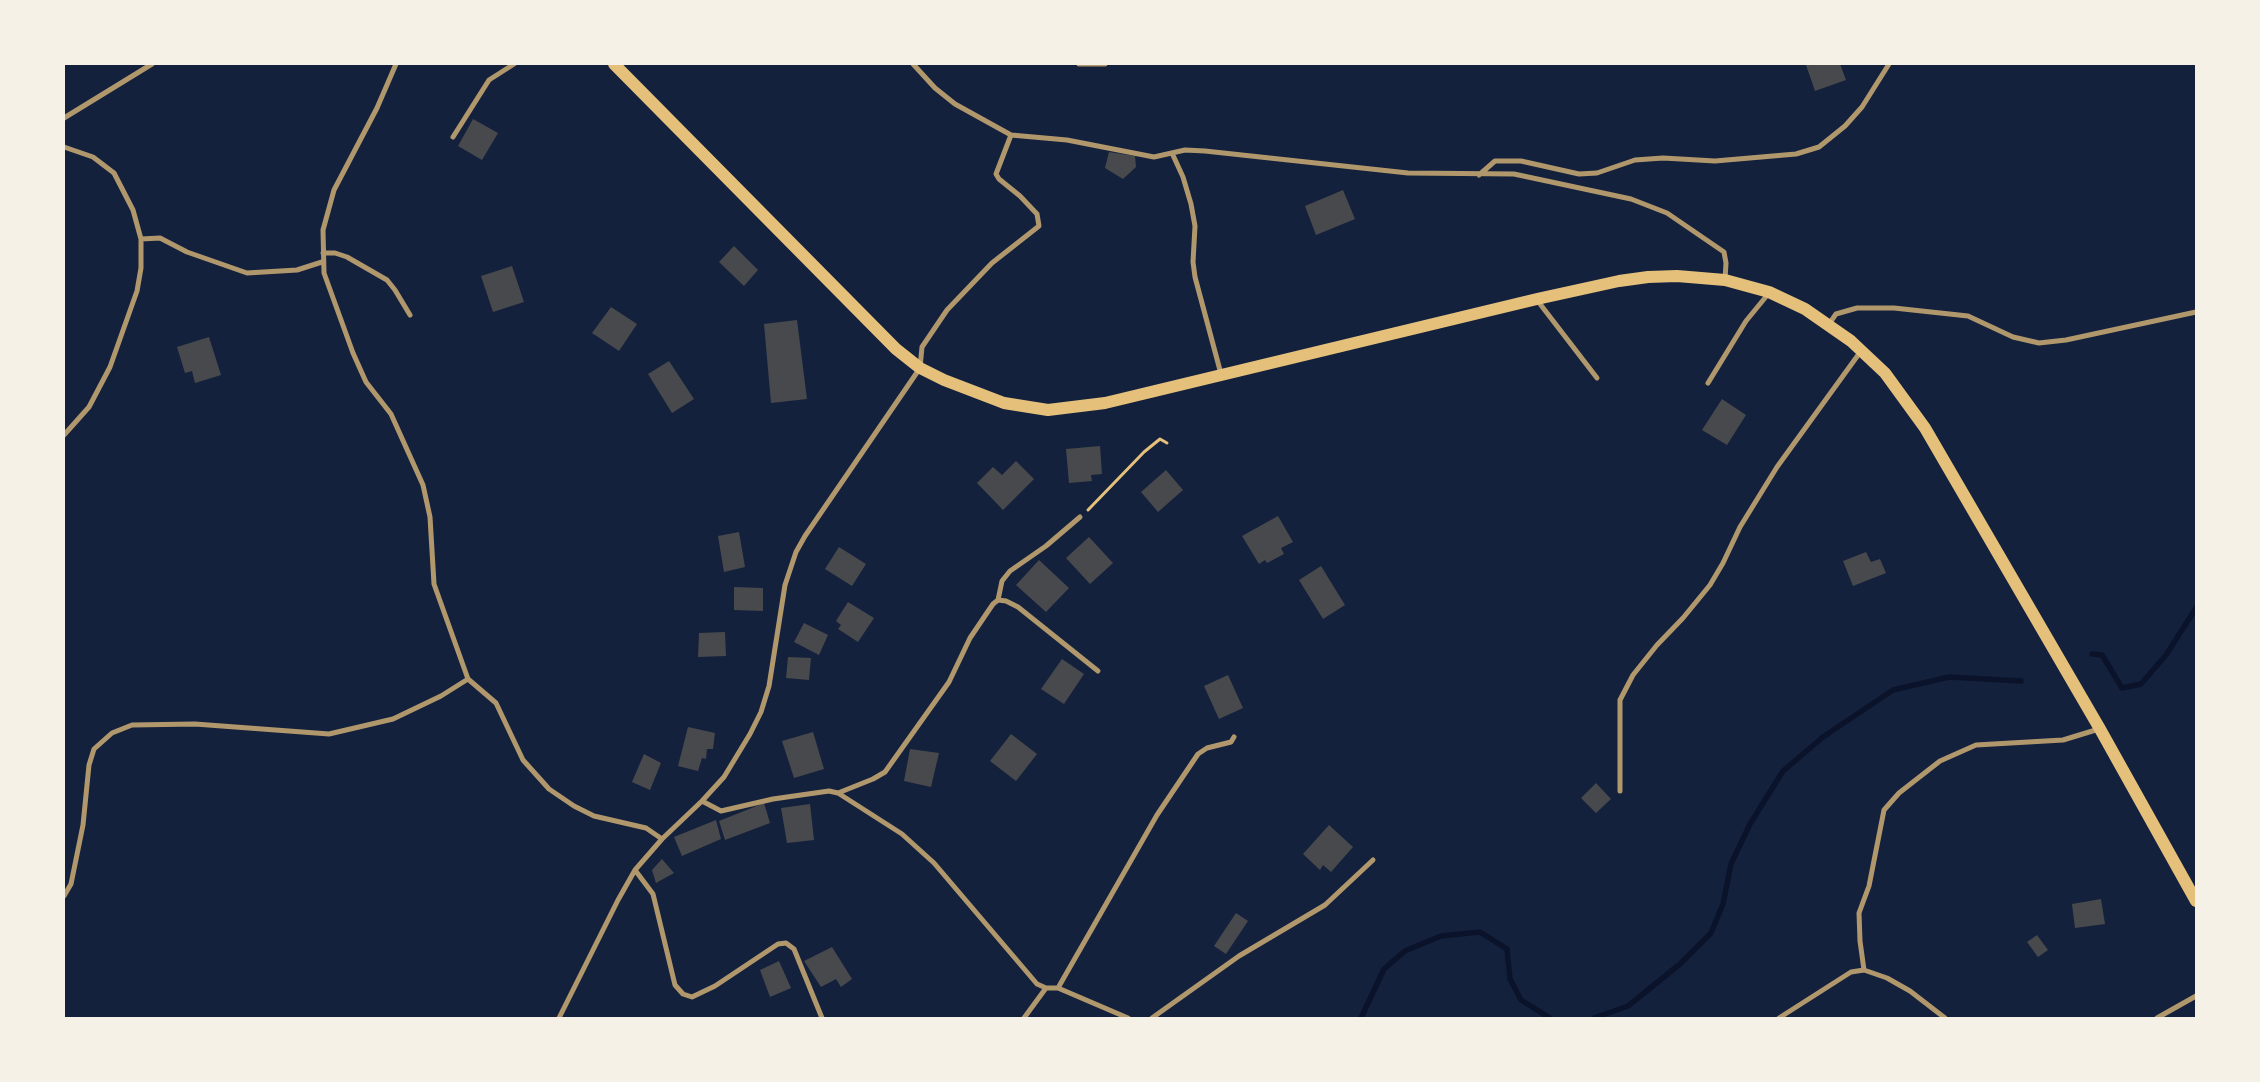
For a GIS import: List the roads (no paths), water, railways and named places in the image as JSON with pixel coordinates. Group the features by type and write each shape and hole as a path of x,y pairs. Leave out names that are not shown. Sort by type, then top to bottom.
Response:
{"main road":[{"path":"614,64 871,326 896,349 920,368 962,388 1004,403 1048,410 1105,403 1537,299 1619,281 1648,277 1685,276 1724,280 1769,292 1805,309 1861,350 1885,373 1925,428 2100,728 2196,901"}],"street":[{"path":"64,118 152,64"},
{"path":"396,64 377,108 334,190 323,230 322,262 324,273 366,382 391,414 423,485 430,517 434,584 468,679 496,702 523,760 549,789 574,806 594,816 646,828 662,839"},
{"path":"453,137 489,80 514,64"},
{"path":"914,64 935,88 955,104 1011,135 1067,140 1154,157 1185,150 1408,173 1514,174 1632,199 1650,204 1667,213 1724,252 1726,263 1724,280"},
{"path":"1078,64 1105,64"},
{"path":"1479,175 1495,161 1521,161 1579,174 1597,173 1635,160 1663,158 1715,161 1796,154 1819,147 1845,126 1862,107 1889,64"},
{"path":"559,1018 635,870 662,839 702,802 724,777 750,734 761,712 769,686 784,585 796,552 816,519 920,368 922,347 947,310 992,263 1039,226 1037,214 996,174 1011,135"},
{"path":"64,147 93,157 114,173 133,210 141,239 141,268 137,291 110,367 89,407 64,435"},
{"path":"1172,153 1183,177 1196,226 1193,262 1195,277 1222,376"},
{"path":"141,239 160,238 187,252 247,273 297,270 322,262"},
{"path":"322,253 335,253 347,257 387,280 410,315"},
{"path":"1708,383 1746,321 1769,292"},
{"path":"1537,299 1597,378"},
{"path":"1828,324 1836,314 1857,308 1894,308 1968,316 2013,337 2039,342 2066,340 2196,312"},
{"path":"1620,791 1620,700 1633,675 1710,585 1740,527 1777,467 1861,350"},
{"path":"998,600 1002,581 1010,570 1046,546 1080,517"},
{"path":"838,793 885,772 949,682 970,638 993,604 998,600 1006,600 1018,607 1098,671"},
{"path":"64,896 71,884 83,824 89,765 94,749 112,733 132,725 194,724 328,734 392,719 441,696 468,679"},
{"path":"1864,970 1859,913 1869,886 1879,824 1884,810 1899,793 1940,761 1976,745 2063,740 2100,728"},
{"path":"1058,988 1157,815 1198,754 1207,748 1231,742 1234,737"},
{"path":"702,802 721,811 773,799 829,791 838,793 902,834 924,853 1037,984 1046,988 1058,988 1128,1018"},
{"path":"1152,1018 1240,956 1325,905 1372,860"},
{"path":"635,870 653,894 675,984 683,994 692,997 715,986 778,944 786,943 794,950 822,1018"},
{"path":"1779,1018 1851,972 1864,970 1887,978 1910,991 1945,1018"},
{"path":"1024,1018 1046,988"},
{"path":"2157,1018 2196,996"}],"waterway":[{"path":"2092,654 2102,655 2122,688 2141,684 2166,655 2196,608"},
{"path":"1594,1018 1628,1006 1680,964 1711,933 1723,904 1731,864 1750,824 1783,771 1823,737 1893,690 1949,677 2021,681"},
{"path":"1361,1018 1384,969 1405,951 1441,936 1480,932 1507,949 1510,979 1521,1000 1550,1018"}]}
